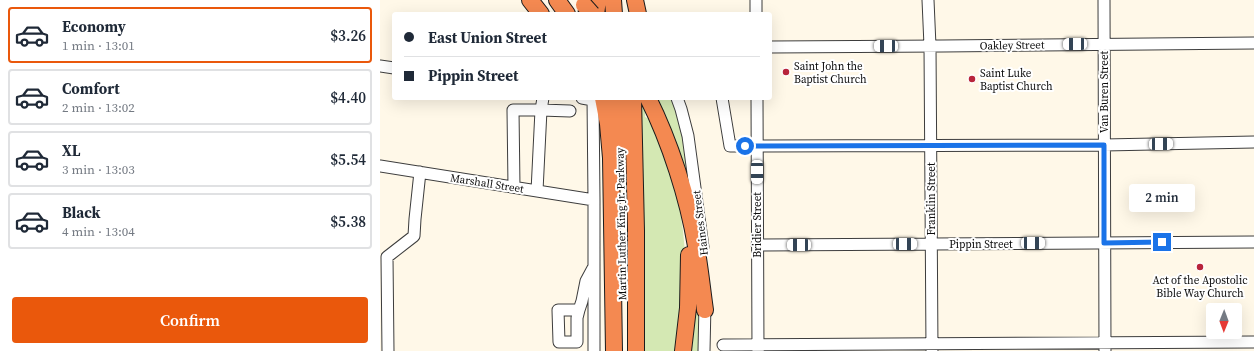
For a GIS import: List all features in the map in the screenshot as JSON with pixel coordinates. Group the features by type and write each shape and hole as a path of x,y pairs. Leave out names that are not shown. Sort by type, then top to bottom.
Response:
{"highway":[{"path":"530,0 539,12"},
{"path":"557,0 565,12"},
{"path":"613,0 614,12"},
{"path":"632,0 632,12"},
{"path":"636,0 638,12"},
{"path":"593,100 608,124 611,158 614,351"},
{"name":"Martin Luther King Jr. Parkway","path":"619,100 622,219 622,351"},
{"name":"Martin Luther King Jr. Parkway","path":"633,100 636,238 636,351"},
{"path":"648,100 663,132 689,213 696,246 705,310"},
{"path":"676,170 685,216 690,272 683,351"}],"street":[{"path":"756,0 756,12"},
{"name":"Franklin Street","path":"928,0 930,46 932,348"},
{"name":"Van Buren Street","path":"1104,0 1105,347"},
{"name":"Oakley Street","path":"772,46 1254,43"},
{"path":"380,66 392,68"},
{"path":"537,191 543,100"},
{"path":"592,100 594,351"},
{"name":"Haines Street","path":"678,100 685,122 693,166 704,258 704,351"},
{"path":"722,100 730,146 1104,145 1254,142"},
{"name":"Bridier Street","path":"757,100 758,348"},
{"path":"514,187 513,110 570,111"},
{"name":"Marshall Street","path":"380,166 594,200"},
{"path":"388,351 387,257 414,236 420,172"},
{"name":"Pippin Street","path":"757,245 1254,242"},
{"path":"579,310 586,281 594,266"},
{"path":"723,345 758,348 932,348 1105,347 1254,342"}],"green space":[{"path":"640,100 645,102 645,117 653,121 678,198 685,252 679,351 643,351"},
{"path":"656,100 676,100 691,187"},
{"path":"697,299 701,351 691,351 692,346"}],"place":[{"name":"Saint John the Baptist Church","path":"786,72"},
{"name":"Saint Luke Baptist Church","path":"972,79"},
{"name":"Act of the Apostolic Bible Way Church","path":"1200,267"}],"route":[{"path":"745,146 1104,145 1104,243 1162,242"}]}
